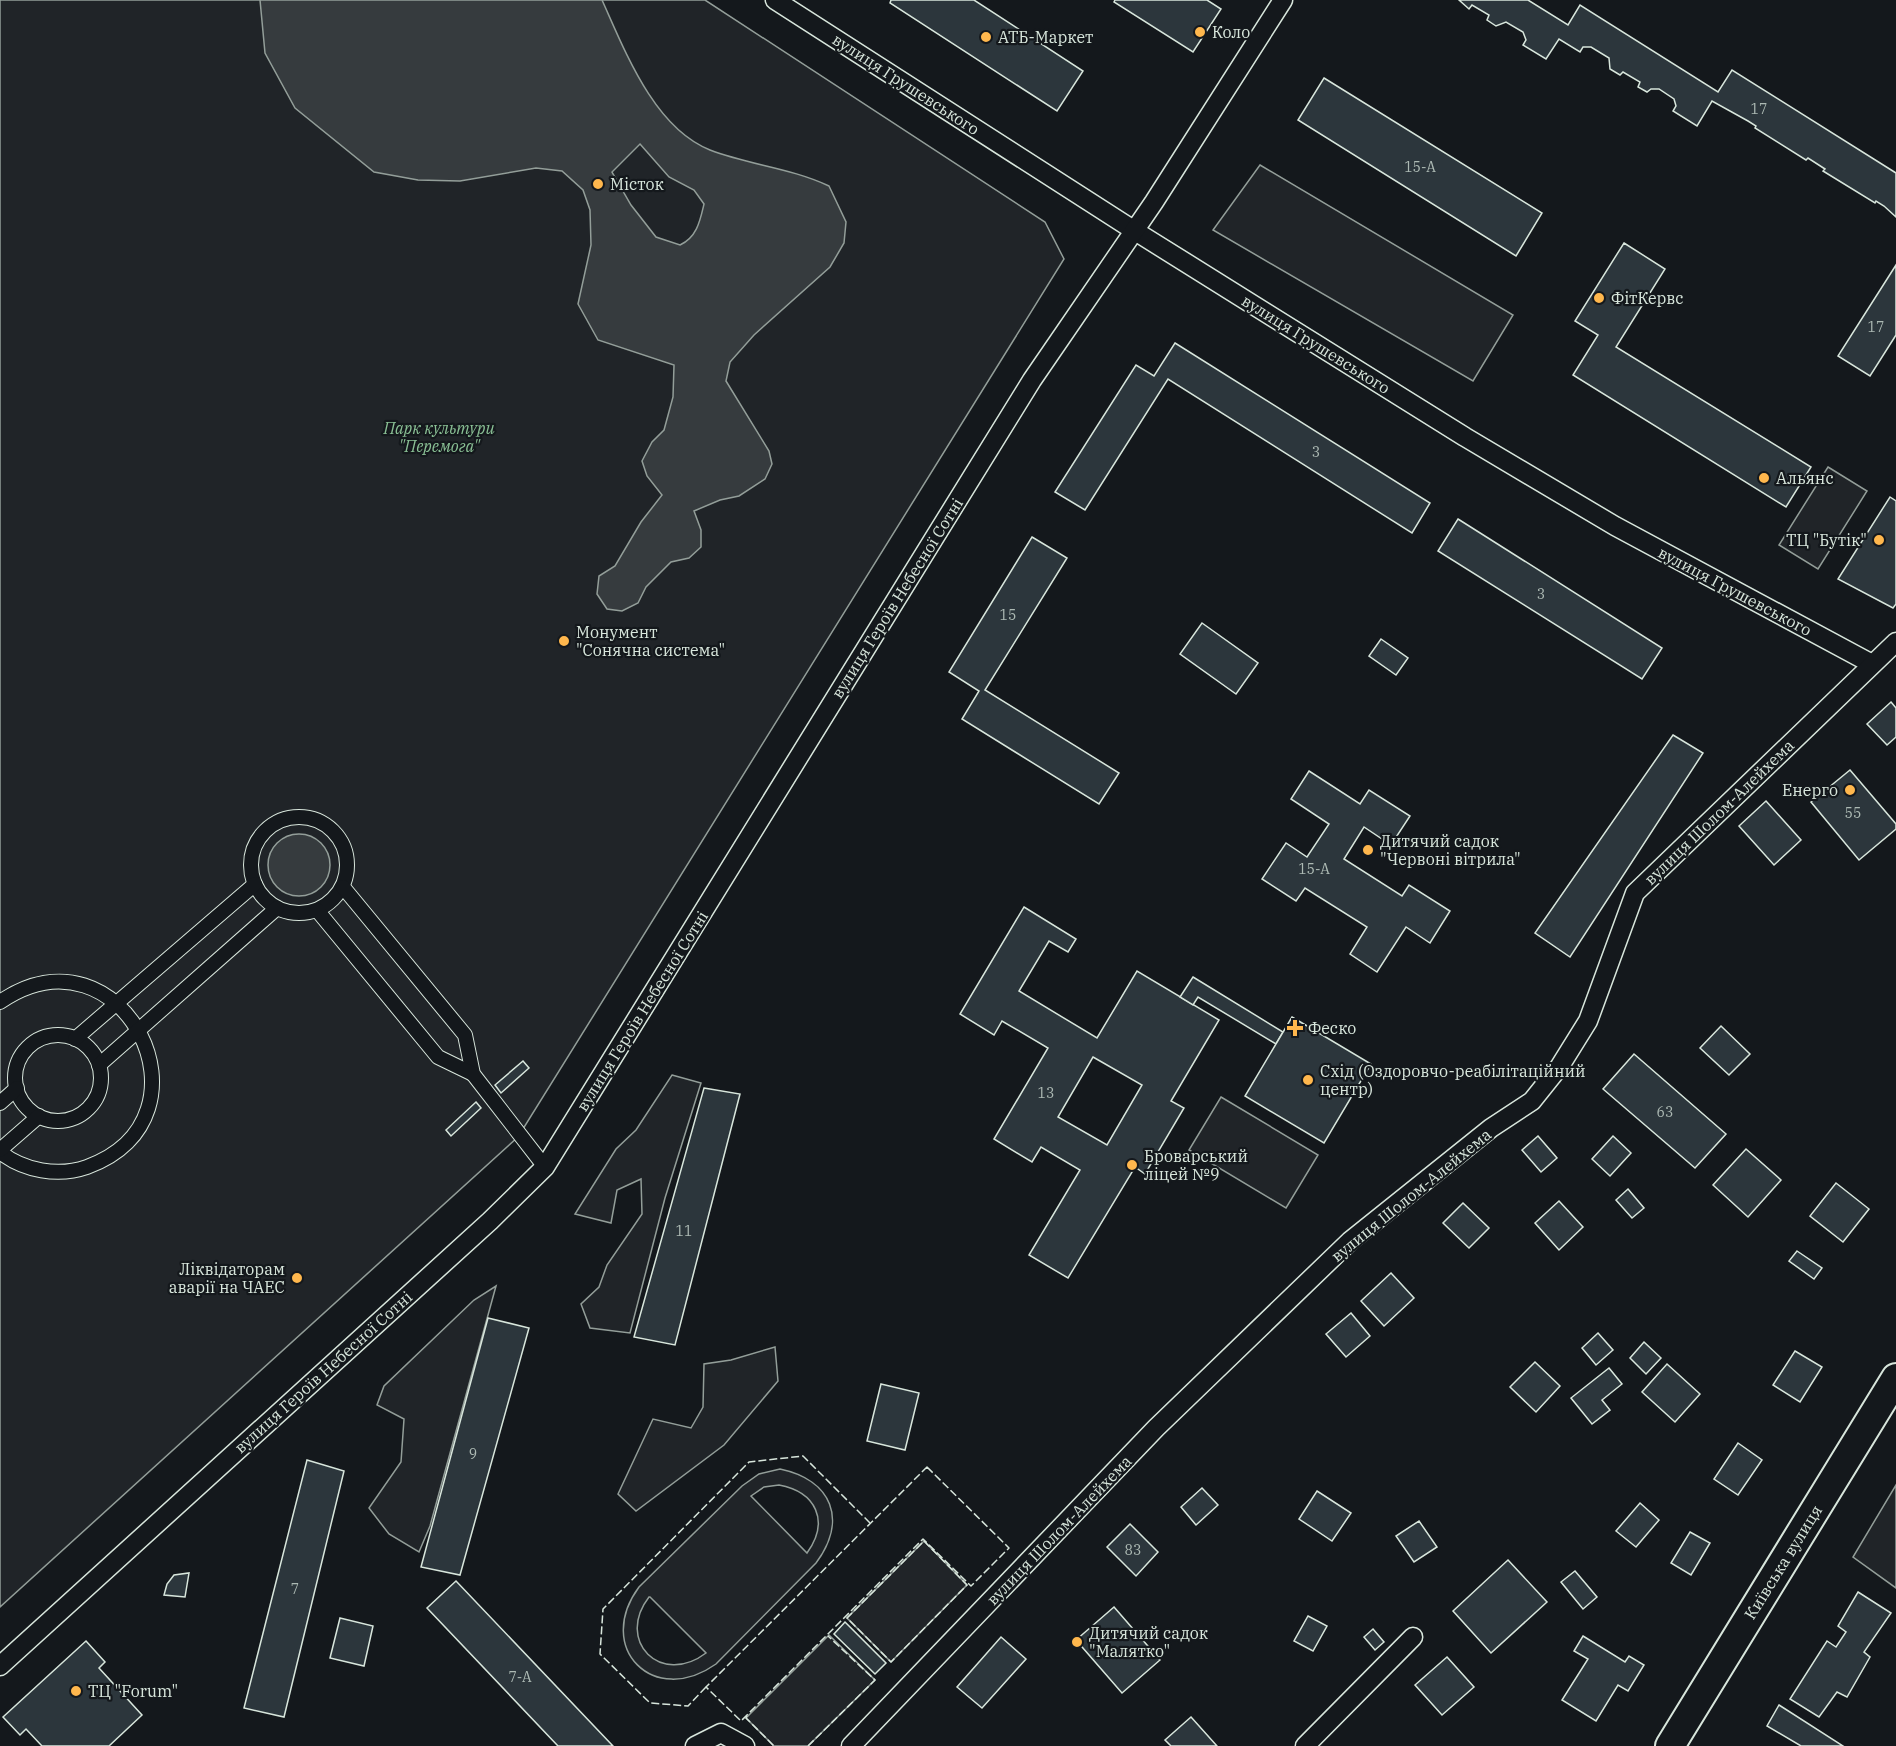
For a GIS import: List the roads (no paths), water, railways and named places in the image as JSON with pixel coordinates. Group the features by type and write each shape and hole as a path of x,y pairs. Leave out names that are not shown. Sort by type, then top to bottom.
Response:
{"main road":[{"name":"Київська вулиця","path":"1670,1746 1896,1378"}],"street":[{"name":"вулиця Грушевського","path":"775,0 1134,231 1465,437 1615,526 1872,664"},
{"name":"вулиця Героїв Небесної Сотні","path":"0,1666 490,1221 545,1167 1032,380 1134,231 1283,0"},
{"name":"вулиця Шолом-Алейхема","path":"851,1746 1156,1428 1350,1241 1491,1128 1532,1101 1560,1066 1588,1021 1635,893 1896,642"},
{"path":"297,817 321,822 339,838 348,859 347,875 343,887 332,902 303,914 277,908 266,901 255,884 251,865 257,841 274,824 297,817"},
{"path":"75,1039 255,884"},
{"path":"343,887 465,1035 473,1074 545,1167"},
{"path":"99,1065 277,908"},
{"path":"317,910 438,1057 473,1074"},
{"path":"0,1002 26,988 58,983 91,988 116,1003 139,1029 151,1062 151,1093 141,1122 122,1147 96,1164 66,1172 35,1169 0,1151 39,1116"},
{"path":"52,1036 75,1039 92,1052 99,1065 101,1080 98,1094 84,1112 63,1120 39,1116 26,1106 16,1088 16,1070 28,1047 39,1039 52,1036"},
{"path":"0,1103 16,1088"},
{"path":"1305,1746 1413,1637"},
{"path":"695,1746 721,1733 745,1746"}],"place":[{"name":"Коло","path":"1200,32"},
{"name":"АТБ-Маркет","path":"986,37"},
{"name":"Місток","path":"598,184"},
{"name":"ФітКервс","path":"1599,298"},
{"name":"Альянс","path":"1764,478"},
{"name":"ТЦ \"Бутік\"","path":"1879,540"},
{"name":"Монумент \"Сонячна система\"","path":"564,641"},
{"name":"Енерго","path":"1850,790"},
{"name":"Дитячий садок \"Червоні вітрила\"","path":"1368,850"},
{"name":"Феско","path":"1295,1028"},
{"name":"Схід (Оздоровчо-реабілітаційний центр)","path":"1308,1080"},
{"name":"Броварський ліцей №9","path":"1132,1165"},
{"name":"Ліквідаторам аварії на ЧАЕС","path":"297,1278"},
{"name":"Дитячий садок \"Малятко\"","path":"1077,1642"},
{"name":"ТЦ \"Forum\"","path":"76,1691"}],"park label":[{"name":"Парк культури \"Перемога\"","path":"439,437"}]}
